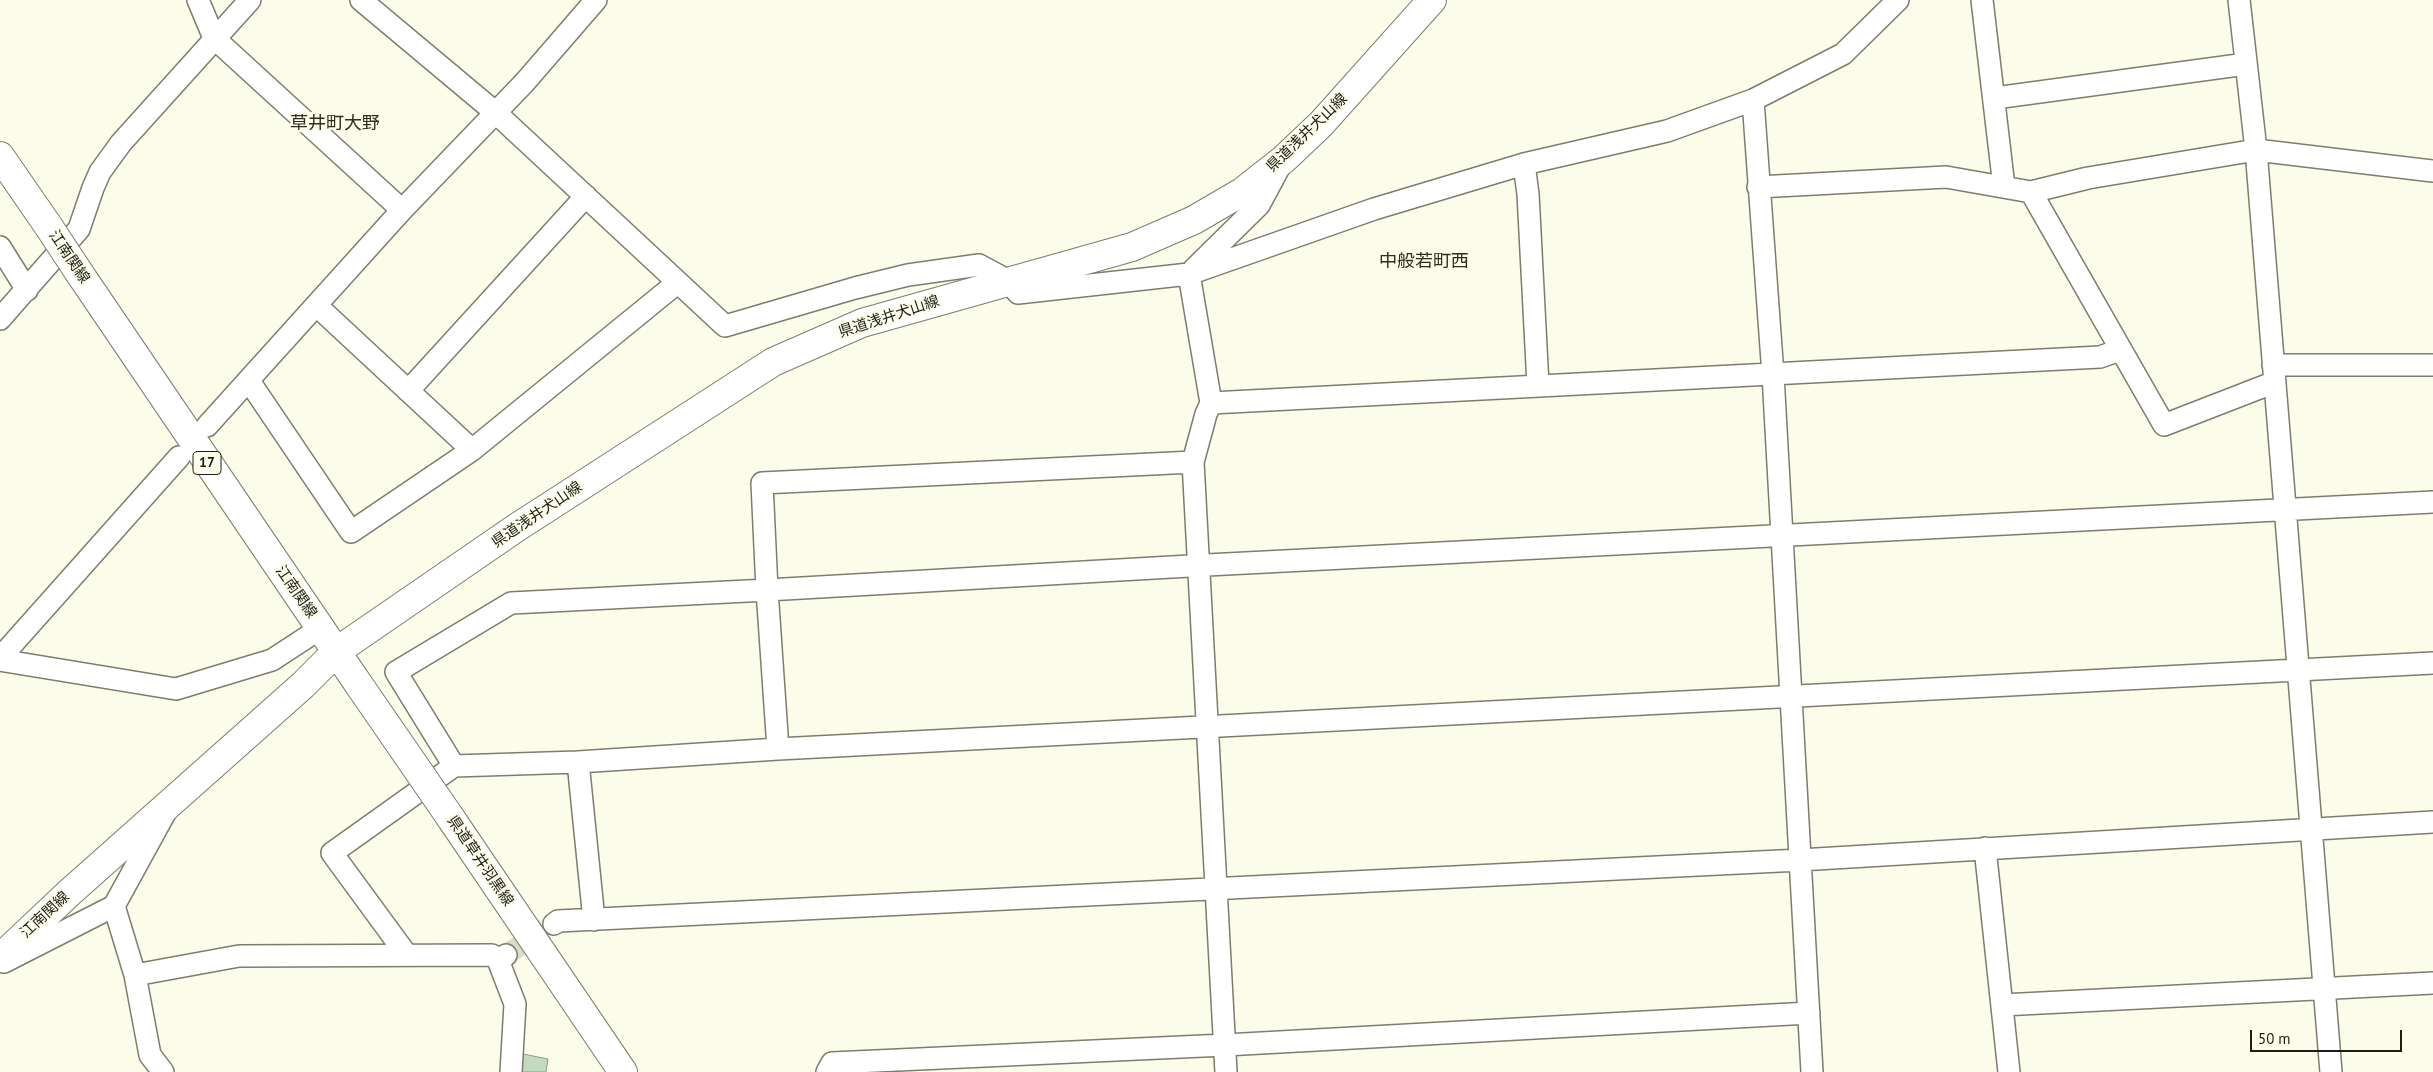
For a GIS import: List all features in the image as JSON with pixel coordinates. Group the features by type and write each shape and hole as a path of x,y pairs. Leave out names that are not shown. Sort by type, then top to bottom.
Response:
{"main road":[{"name":"県道浅井犬山線","path":"337,651 516,528 773,362 862,323 1007,280 1132,247 1194,220 1242,192 1284,159 1322,124 1432,0"},
{"name":"江南関線","path":"0,156 337,651 303,685 69,893 0,958"},
{"name":"県道草井羽黒線","path":"337,651 623,1072"}],"street":[{"path":"198,0 214,38 402,210"},
{"path":"0,320 79,229 92,188 121,143 250,0"},
{"path":"361,0 496,113 725,326 855,288 908,275 979,265 1007,280 1018,293 1189,274 1374,209 1524,164 1667,131 1753,100 1843,54 1898,0"},
{"path":"207,426 402,210 496,113 596,0"},
{"path":"1982,0 2004,187"},
{"path":"2239,0 2256,150 2330,1072"},
{"path":"1995,98 2246,64"},
{"path":"1753,100 1773,375 1812,1072"},
{"path":"1758,187 1946,177 2031,192 2088,178 2256,150 2433,171"},
{"path":"1189,274 1259,205 1284,159"},
{"path":"1524,164 1528,194 1538,386"},
{"path":"2031,192 2164,426 2274,373 2433,365"},
{"path":"408,391 586,196"},
{"path":"0,247 27,290"},
{"path":"1189,274 1211,403 1206,414 1193,462 1200,566 1207,727 1218,888 1226,1072"},
{"path":"249,381 351,532 472,450 677,283"},
{"path":"317,306 472,450"},
{"path":"1211,403 2100,357 2120,350"},
{"path":"0,659 179,458"},
{"path":"778,750 762,483 1193,462"},
{"path":"454,766 396,672 511,603 2433,502"},
{"path":"0,659 176,689 272,660 321,628"},
{"path":"406,954 332,853 454,766 578,762 2433,663"},
{"path":"578,762 594,920"},
{"path":"0,964 114,906 170,804"},
{"path":"554,924 558,921 1800,860 2433,822"},
{"path":"1984,848 2009,1072"},
{"path":"114,906 136,976 150,1055 164,1072"},
{"path":"136,976 239,956 492,955 502,958 515,1004 511,1072"},
{"path":"2002,1005 2433,983"},
{"path":"827,1072 832,1063 1225,1045 1809,1013"}],"building":[{"path":"523,1054 548,1059 546,1072 522,1072"}],"tunnel":[{"path":"506,955 545,929"}],"district":[{"name":"草井町大野","path":"335,124"},
{"name":"中般若町西","path":"1424,262"}]}
